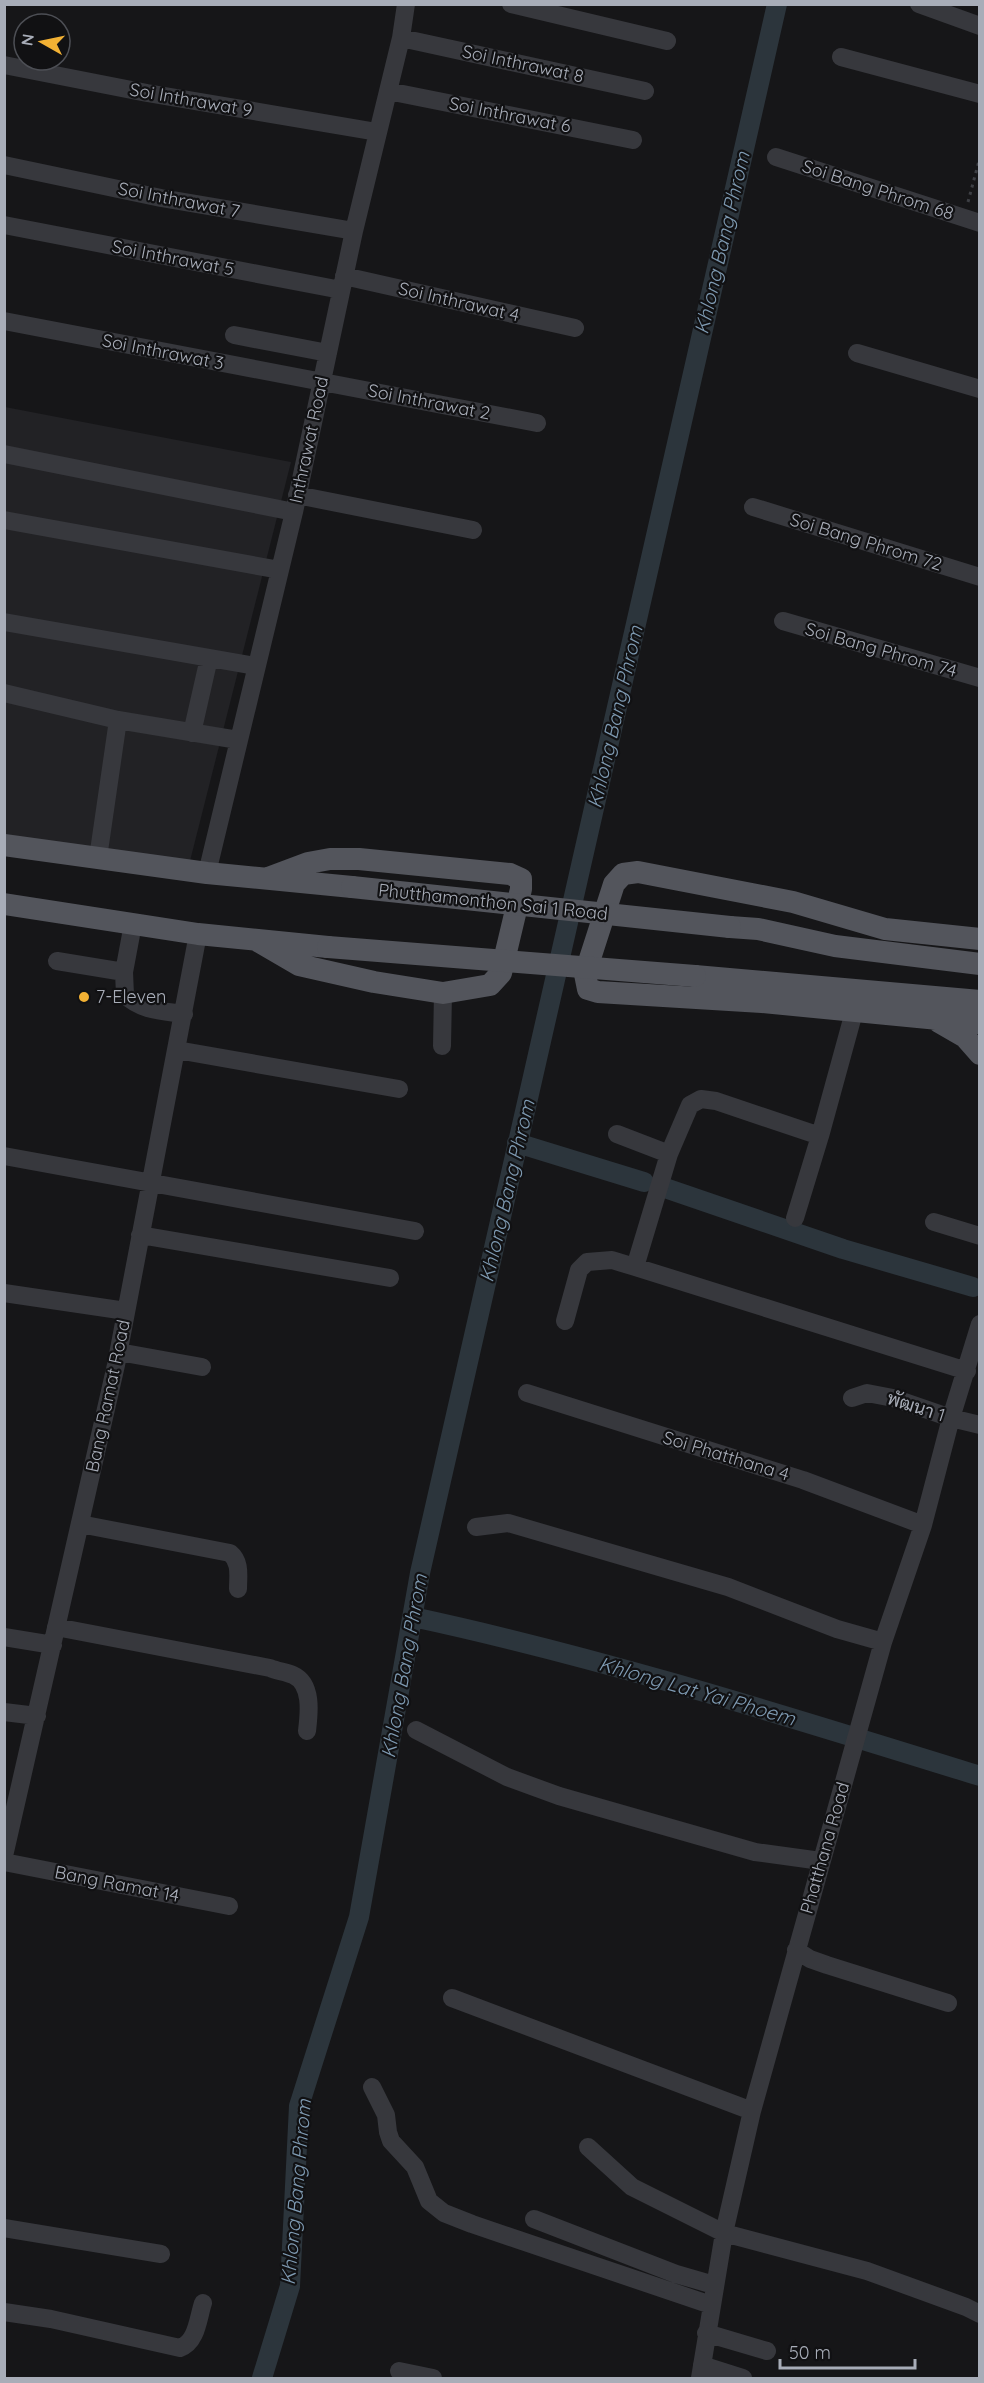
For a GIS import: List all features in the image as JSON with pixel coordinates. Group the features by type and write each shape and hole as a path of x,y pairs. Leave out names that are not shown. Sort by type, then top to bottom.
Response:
{"main road":[{"name":"Phutthamonthon Sai 1 Road","path":"4,845 207,873 758,928 835,946 974,963"},
{"path":"256,940 299,964 327,973 443,993 490,985 501,973 521,890 521,879 510,873 350,859 330,859 308,863 268,878"},
{"path":"885,929 793,902 638,872 623,874 614,884 585,974 588,989 598,992 762,1002 980,1023"},
{"path":"4,904 198,934 256,940 979,1001"},
{"path":"758,928 885,929 980,939"},
{"path":"807,987 887,1015"},
{"path":"933,1019 965,1037 980,1054"}],"street":[{"path":"511,4 667,41"},
{"path":"919,4 980,26"},
{"name":"Inthrawat Road","path":"207,873 296,503 354,231 401,38 405,5"},
{"name":"Soi Inthrawat 8","path":"401,38 645,91"},
{"path":"842,57 980,93"},
{"name":"Soi Inthrawat 9","path":"4,65 147,93 377,132"},
{"name":"Soi Inthrawat 6","path":"387,91 633,140"},
{"name":"Soi Bang Phrom 68","path":"776,157 972,221"},
{"name":"Soi Inthrawat 7","path":"4,165 160,198 354,231"},
{"name":"Soi Inthrawat 5","path":"4,225 343,283"},
{"name":"Soi Inthrawat 4","path":"343,283 574,328"},
{"name":"Soi Inthrawat 3","path":"4,321 321,381"},
{"path":"234,335 328,353"},
{"path":"857,353 980,389"},
{"name":"Soi Inthrawat 2","path":"321,381 537,423"},
{"path":"4,454 473,530"},
{"name":"Soi Bang Phrom 72","path":"753,507 980,577"},
{"path":"4,520 280,570"},
{"name":"Soi Bang Phrom 74","path":"783,621 980,678"},
{"path":"4,622 255,666"},
{"path":"192,733 209,658"},
{"path":"4,693 118,720 238,740"},
{"path":"98,858 118,720"},
{"path":"133,924 124,972 125,995 136,1004 146,1008 184,1014"},
{"name":"Bang Ramat Road","path":"4,1856 119,1352 198,934"},
{"path":"57,961 124,972"},
{"path":"442,1046 443,993"},
{"path":"795,1218 854,1012"},
{"path":"177,1050 399,1089"},
{"path":"635,1268 669,1154 690,1105 701,1099 716,1101 820,1136"},
{"path":"617,1134 669,1154"},
{"path":"4,1156 415,1232"},
{"path":"934,1222 980,1236"},
{"path":"140,1235 390,1278"},
{"path":"565,1321 579,1270 587,1262 612,1260 967,1371"},
{"path":"4,1293 126,1311"},
{"name":"Phatthana Road","path":"700,2372 724,2233 752,2111 883,1642 922,1525 951,1418 980,1324"},
{"path":"119,1352 202,1367"},
{"name":"พัฒนา 1","path":"852,1398 867,1393 893,1398 951,1418 980,1425"},
{"name":"Soi Phatthana 4","path":"527,1394 803,1480 922,1525"},
{"path":"476,1527 508,1523 728,1587 837,1629 883,1642"},
{"path":"80,1524 231,1553 236,1557 238,1564 238,1589"},
{"path":"4,1637 54,1636 270,1668 296,1676 307,1691 309,1710 307,1731"},
{"path":"4,1712 37,1716"},
{"path":"416,1730 507,1777 559,1796 755,1852 821,1861"},
{"name":"Bang Ramat 14","path":"4,1862 229,1906"},
{"path":"796,1950 810,1959 827,1965 948,2003"},
{"path":"452,1998 752,2111"},
{"path":"372,2087 386,2115 391,2141 415,2167 429,2201 435,2208 472,2224 711,2305"},
{"path":"588,2147 632,2187 724,2233 867,2271 980,2314"},
{"path":"534,2219 676,2274 714,2285"},
{"path":"4,2228 161,2254"},
{"path":"4,2312 51,2319 180,2348 186,2346 192,2339 203,2303"},
{"path":"706,2333 768,2351"},
{"path":"399,2371 433,2379"},
{"path":"700,2372 743,2379"}],"path":[{"path":"972,221 980,157"}],"shaded area":[{"path":"5,407 291,462 190,861 5,836"}],"waterway":[{"name":"Khlong Bang Phrom","path":"262,2378 290,2286 299,2106 359,1917 420,1573 777,4"},
{"path":"517,1143 644,1182"},
{"path":"668,1189 843,1249 973,1287"},
{"name":"Khlong Lat Yai Phoem","path":"413,1617 627,1670 980,1776"}],"place":[{"name":"7-Eleven","path":"84,997"}]}
